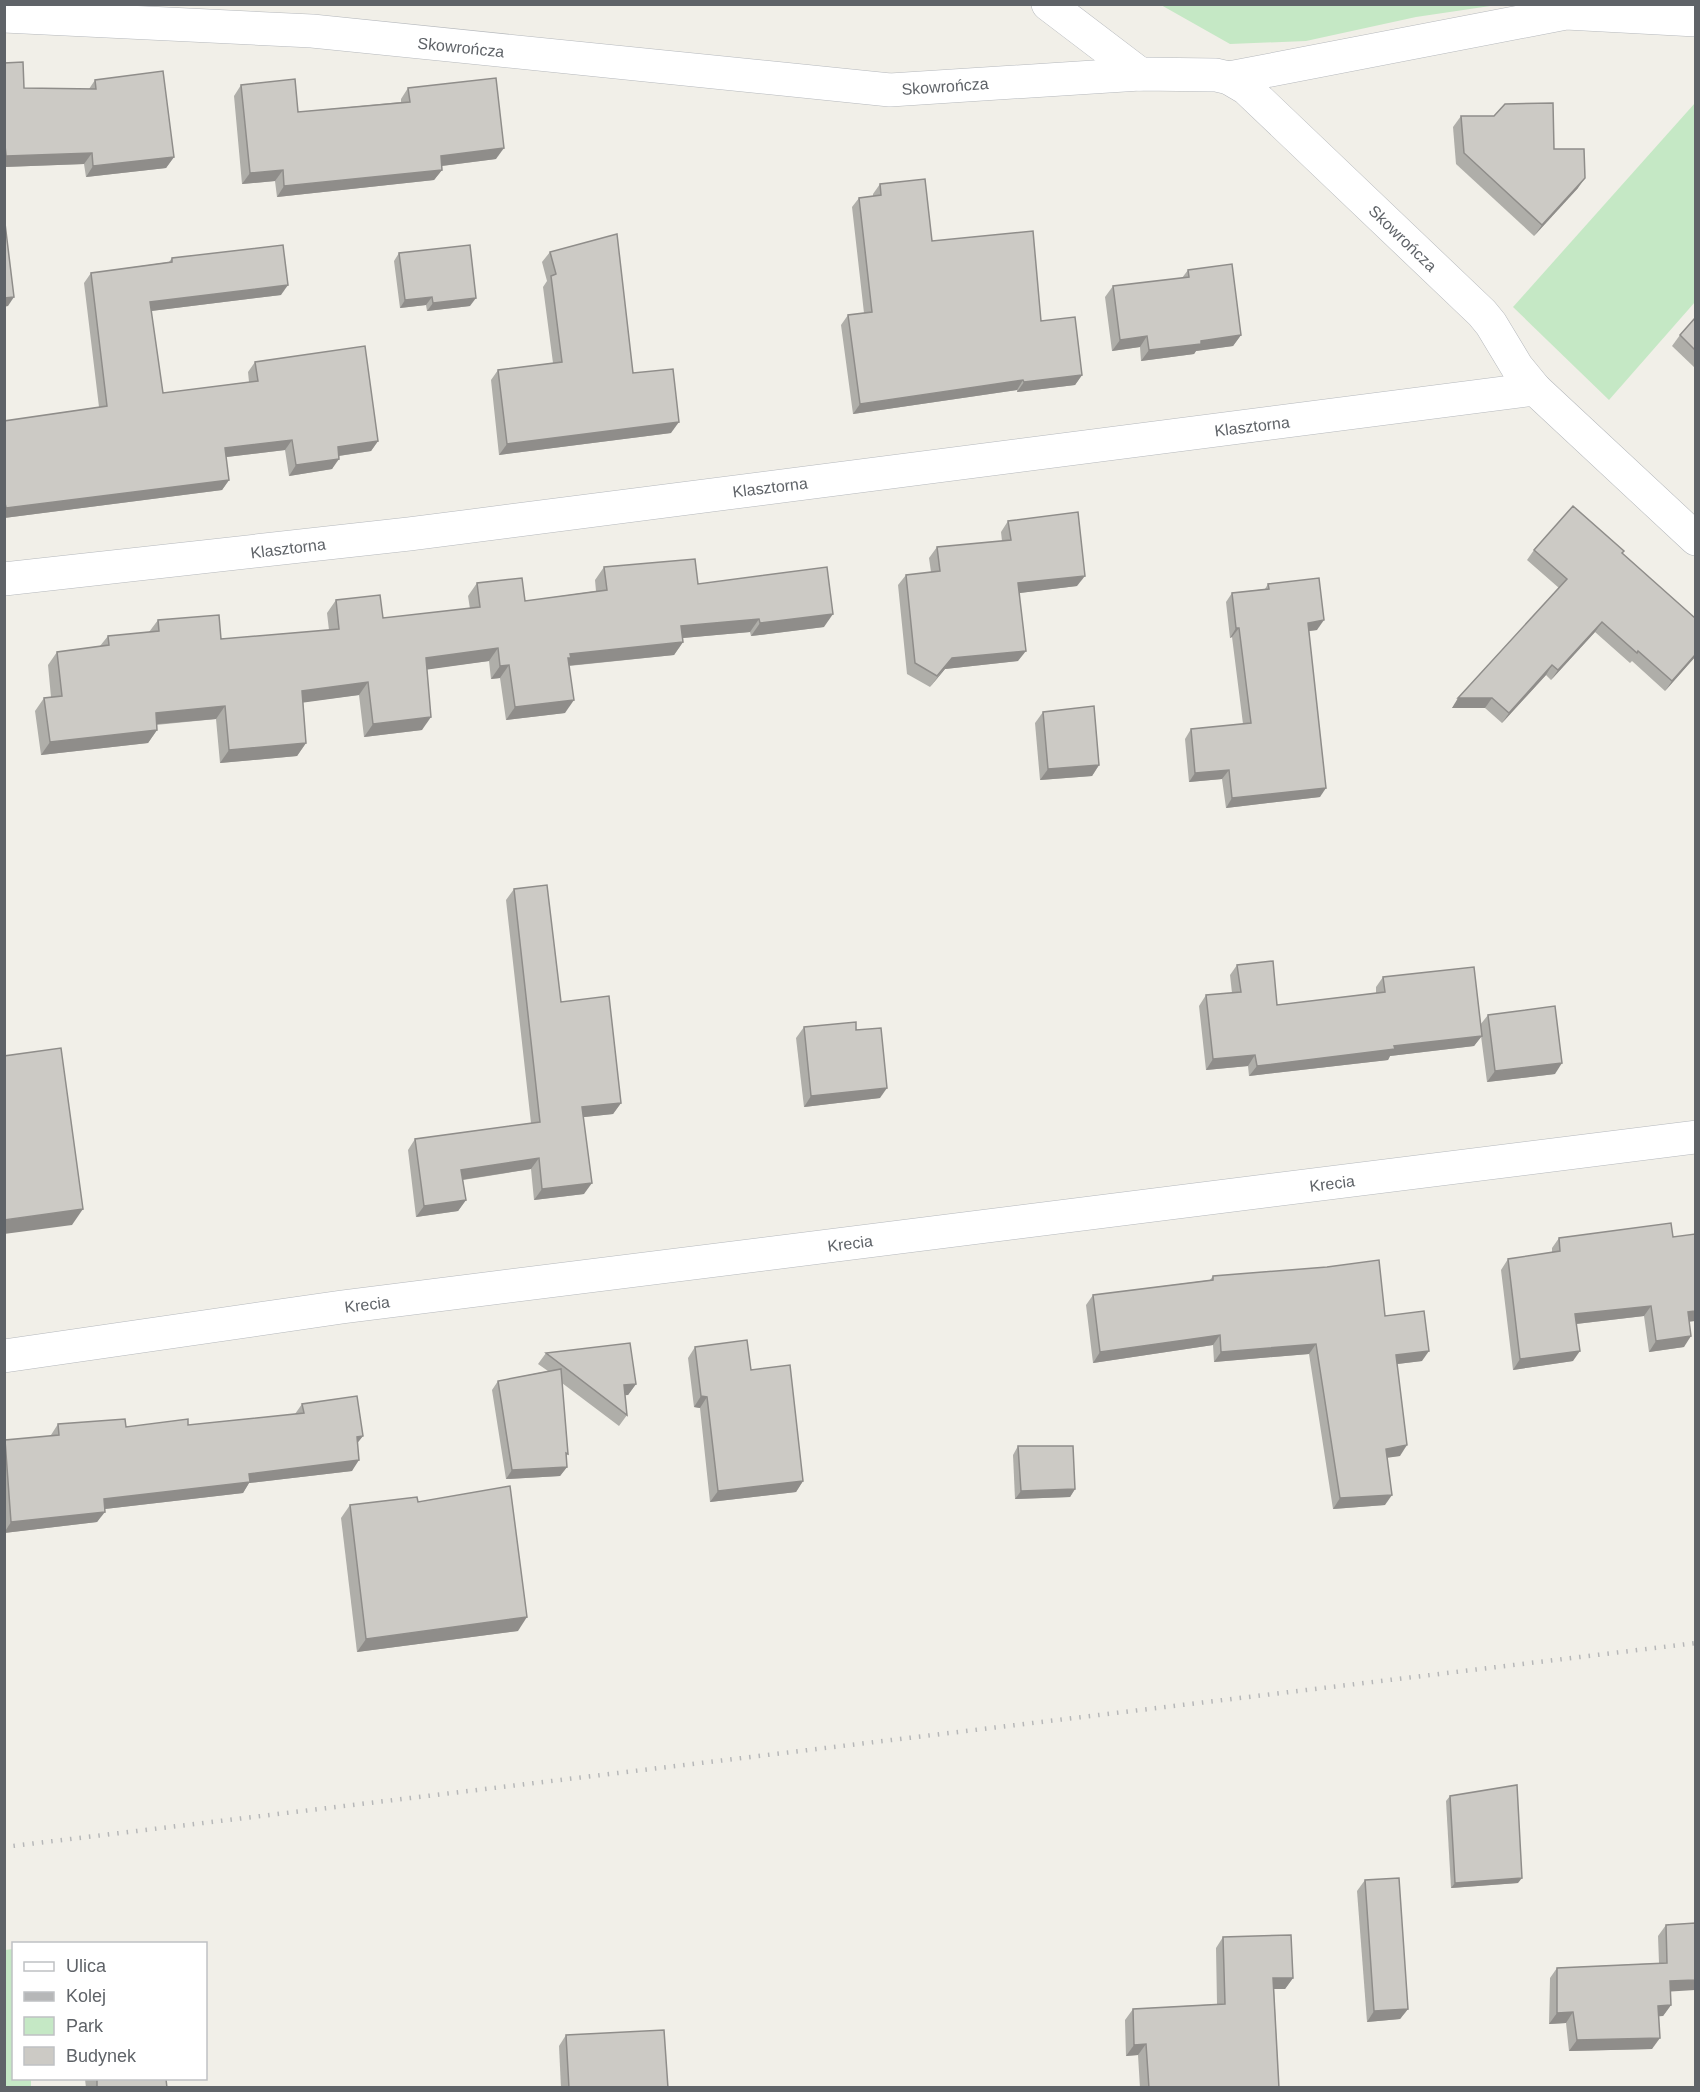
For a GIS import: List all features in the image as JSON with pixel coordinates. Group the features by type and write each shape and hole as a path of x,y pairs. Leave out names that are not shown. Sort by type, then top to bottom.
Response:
{"street":[{"path":"1048,4 1140,74"},
{"path":"1229,78 1566,13 1695,20"},
{"name":"Skowrończa","path":"4,16 312,31 890,90 1140,74 1216,75 1229,78 1246,88 1482,313 1516,367 1535,389 1695,539"},
{"name":"Klasztorna","path":"4,579 409,534 1535,389"},
{"name":"Krecia","path":"4,1356 342,1307 1695,1137"}],"green space":[{"path":"1161,5 1497,5 1416,17 1306,41 1230,44"},
{"path":"1695,103 1695,302 1609,400 1513,307"},
{"path":"12,1949 12,2080 31,2080 31,2087 5,2087 5,1950"}],"building":[{"path":"23,62 24,88 96,89 95,80 163,71 174,157 93,166 92,153 6,156 4,63"},
{"path":"496,78 504,148 441,156 442,170 284,186 283,170 250,173 241,85 295,79 298,112 410,102 408,88"},
{"path":"1553,103 1554,149 1584,149 1585,178 1542,225 1464,153 1461,116 1494,116 1505,104"},
{"path":"925,179 932,241 1033,231 1041,321 1075,317 1082,375 1024,382 1023,380 860,404 848,315 872,312 859,198 881,195 880,184"},
{"path":"4,215 14,297 4,298"},
{"path":"617,234 633,373 673,369 679,422 507,444 498,370 562,362 551,276 556,274 550,252"},
{"path":"283,245 288,285 150,302 163,393 258,381 255,362 365,346 378,441 338,447 339,459 296,465 292,440 225,448 229,480 6,508 4,421 107,406 91,273 172,262 172,258"},
{"path":"470,245 476,298 433,303 432,297 405,300 399,253"},
{"path":"1232,264 1241,335 1201,341 1201,344 1149,350 1147,336 1120,340 1113,286 1189,277 1188,270"},
{"path":"1695,318 1695,350 1680,335"},
{"path":"1573,506 1695,618 1695,655 1672,681 1602,622 1558,670 1552,665 1509,713 1492,698 1458,698 1567,579 1534,550"},
{"path":"1078,512 1085,576 1018,583 1026,651 952,658 937,676 915,663 906,575 940,571 937,547 1011,540 1008,521"},
{"path":"695,559 698,584 827,567 833,614 760,623 759,619 681,626 683,642 570,654 571,658 568,658 574,700 515,707 509,665 500,666 498,648 426,658 431,717 373,724 368,682 302,691 306,743 229,750 225,706 156,713 157,730 50,742 44,698 62,696 57,652 109,645 108,636 159,631 158,620 219,615 221,639 339,629 336,600 380,595 383,618 480,607 477,583 522,578 525,601 607,590 604,567"},
{"path":"1319,578 1324,620 1308,623 1326,788 1232,798 1229,770 1195,773 1191,729 1251,723 1239,628 1236,628 1232,593 1269,589 1268,584"},
{"path":"1094,706 1099,765 1048,769 1043,712"},
{"path":"547,885 561,1002 609,996 621,1103 582,1107 592,1183 542,1189 539,1158 461,1170 466,1200 424,1206 415,1139 540,1122 514,889"},
{"path":"1273,961 1277,1005 1385,992 1383,977 1474,967 1482,1036 1257,1066 1255,1055 1213,1059 1206,995 1241,992 1237,965"},
{"path":"1555,1006 1562,1063 1495,1071 1488,1015"},
{"path":"856,1022 856,1030 881,1028 887,1088 811,1096 804,1027"},
{"path":"61,1048 83,1209 4,1220 4,1056"},
{"path":"1671,1223 1673,1237 1695,1234 1695,1311 1688,1312 1691,1336 1656,1341 1651,1306 1575,1314 1580,1351 1520,1359 1508,1259 1560,1251 1559,1238"},
{"path":"1379,1260 1385,1316 1424,1311 1429,1351 1396,1355 1407,1445 1386,1449 1392,1495 1340,1498 1316,1344 1221,1352 1220,1335 1100,1352 1093,1295 1213,1280 1213,1276 1327,1267"},
{"path":"747,1340 751,1370 790,1365 803,1481 718,1491 707,1397 701,1396 695,1347"},
{"path":"630,1343 636,1384 624,1385 627,1415 546,1353"},
{"path":"561,1369 567,1467 512,1470 498,1381"},
{"path":"357,1396 363,1436 357,1437 359,1460 249,1474 250,1482 104,1499 105,1512 11,1522 5,1440 59,1435 58,1424 125,1419 126,1427 188,1419 188,1425 304,1413 302,1404"},
{"path":"1018,1446 1073,1446 1075,1489 1021,1491"},
{"path":"510,1486 527,1617 366,1639 350,1505 417,1497 418,1502"},
{"path":"1517,1785 1522,1878 1455,1883 1450,1796"},
{"path":"1399,1878 1408,2009 1374,2011 1365,1880"},
{"path":"1695,1923 1695,1980 1670,1981 1671,2005 1658,2006 1660,2038 1577,2040 1573,2012 1557,2013 1557,1968 1667,1963 1666,1925"},
{"path":"1291,1935 1293,1978 1273,1978 1279,2088 1149,2088 1146,2044 1134,2045 1133,2009 1225,2004 1223,1937"},
{"path":"664,2030 668,2088 569,2088 566,2035"},
{"path":"97,2080 166,2080 167,2088 97,2088"}],"railway":[{"path":"4,1847 1696,1643"}]}
